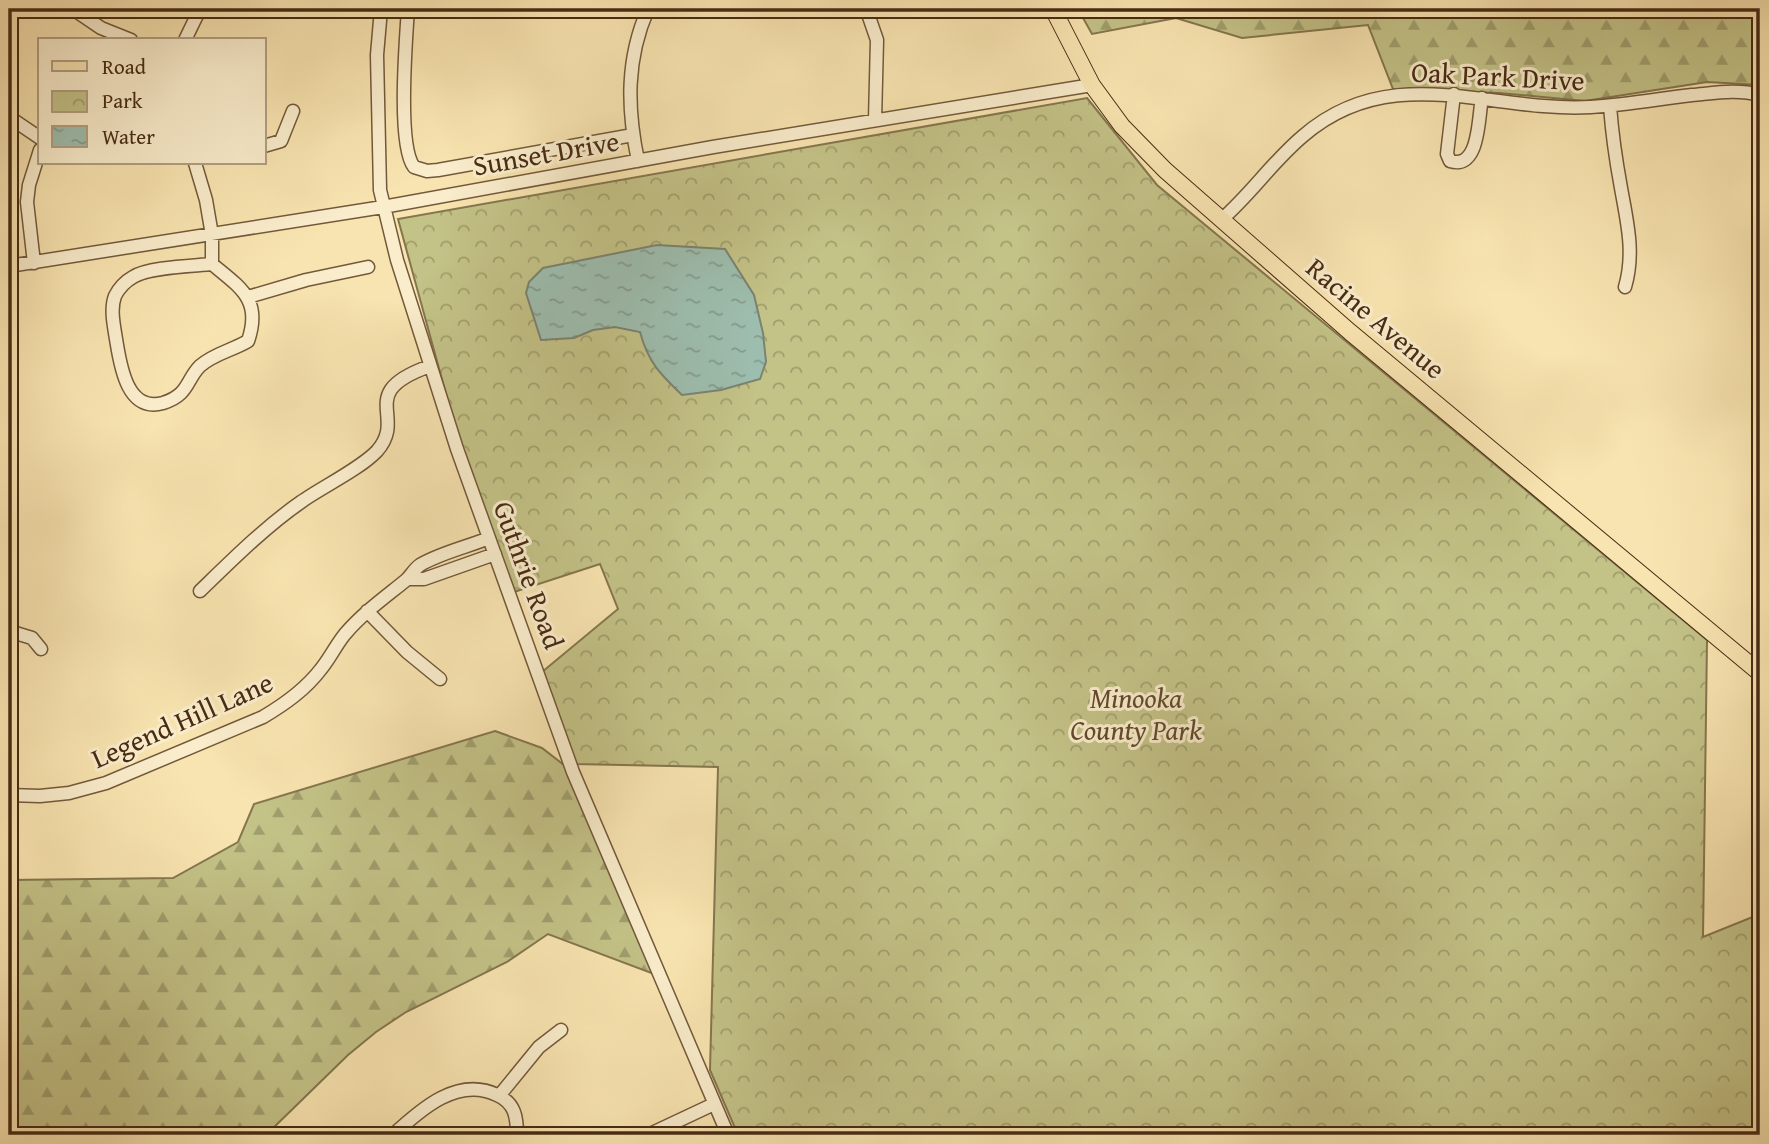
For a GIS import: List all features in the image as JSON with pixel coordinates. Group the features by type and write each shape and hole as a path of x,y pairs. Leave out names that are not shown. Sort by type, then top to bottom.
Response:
{"main road":[{"name":"Racine Avenue","path":"1053,9 1091,85 1130,135 1165,170 1350,332 1760,673"}],"street":[{"path":"73,9 102,28 126,38"},
{"path":"186,38 200,9"},
{"name":"Guthrie Road","path":"381,9 377,102 383,207 430,366 457,449 592,818 728,1135"},
{"path":"408,9 405,117 407,155 414,167 427,171 438,170 633,135"},
{"path":"460,9 497,9"},
{"path":"638,161 629,103 631,67 647,9"},
{"path":"867,11 877,40 875,120"},
{"name":"Sunset Drive","path":"9,266 383,207 875,120 1091,85"},
{"name":"Oak Park Drive","path":"1221,220 1241,203 1303,136 1339,113 1379,98 1395,95 1454,94 1562,107 1610,106 1732,91 1760,95"},
{"path":"1454,94 1447,154 1450,161 1458,164 1466,161 1473,151 1482,98"},
{"path":"1610,106 1631,247 1625,287"},
{"path":"266,145 281,141 293,111"},
{"path":"9,117 38,137"},
{"path":"34,263 27,202 38,156"},
{"path":"195,164 212,234 212,264 248,297 254,323 248,341 200,366 187,388 162,403 145,402 129,389 121,374 113,316 114,298 121,286 135,275 169,268 212,264"},
{"path":"248,297 306,280 368,267"},
{"path":"200,591 289,510 375,453 385,438 386,402 390,388 408,374 430,366"},
{"name":"Legend Hill Lane","path":"9,795 69,793 106,783 263,717 284,705 305,687 322,668 345,634 367,611 408,579 421,565 489,538"},
{"path":"449,553 453,568"},
{"name":"Legend Hill Lane","path":"408,579 424,579 495,554"},
{"path":"367,611 407,652 440,679"},
{"path":"9,631 32,638 41,649"},
{"path":"499,1096 539,1047 561,1030"},
{"path":"393,1135 438,1100 461,1089 484,1088 505,1099 516,1114 517,1135"},
{"path":"648,1135 715,1104"}],"green space":[{"path":"1078,9 1760,9 1760,85 1707,82 1585,101 1499,93 1393,89 1368,25 1242,38 1176,18 1092,34"},
{"name":"Minooka County Park","path":"1087,98 1157,185 1707,640 1703,937 1760,914 1760,1135 738,1135 710,1070 718,767 575,764 542,672 618,609 600,564 514,592 460,445 398,219"},
{"path":"495,731 542,748 564,765 654,974 548,934 507,962 406,1012 376,1032 348,1055 266,1135 9,1135 9,880 173,878 238,842 254,804"}],"water":[{"path":"657,245 725,249 754,295 763,333 766,362 760,379 721,390 682,395 656,367 640,332 615,327 593,330 574,338 541,340 526,293 529,282 543,268"}]}
